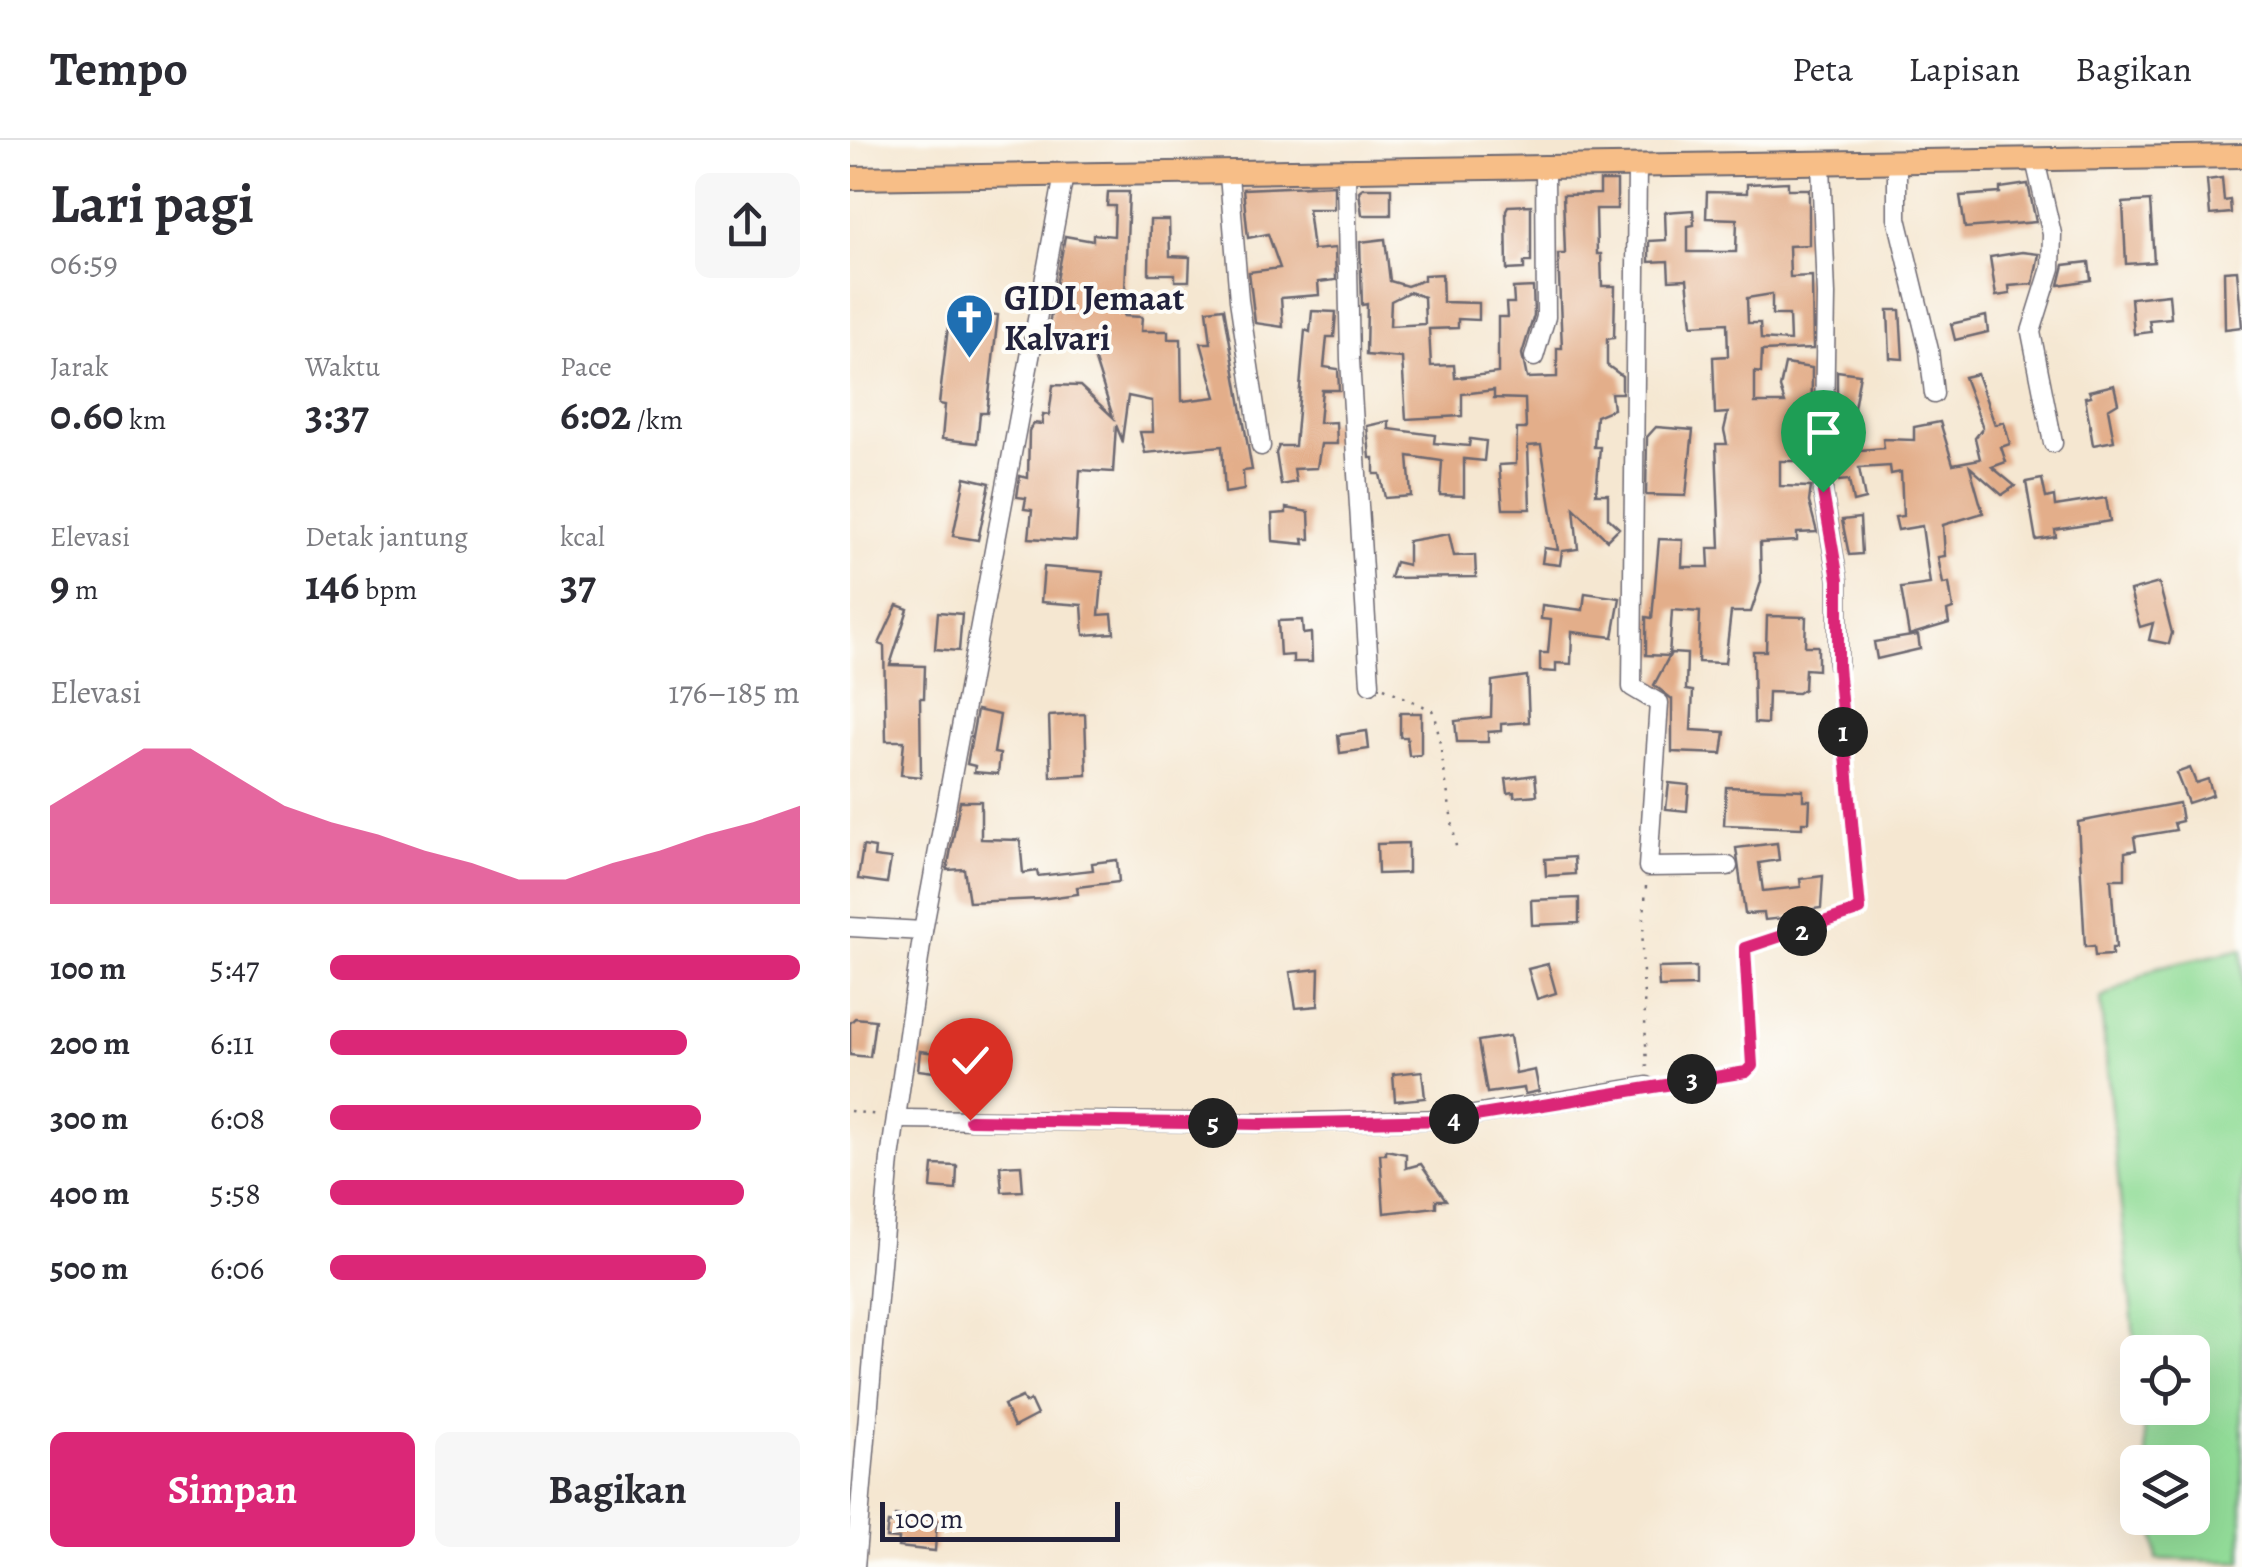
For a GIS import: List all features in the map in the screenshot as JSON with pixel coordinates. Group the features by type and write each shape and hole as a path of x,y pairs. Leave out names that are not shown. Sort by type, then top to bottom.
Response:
{"main road":[{"path":"850,178 2242,156"}],"street":[{"path":"2035,160 2052,234 2051,268 2031,332 2054,442"},
{"path":"1897,162 1897,218 1929,350 1934,394"},
{"path":"1820,164 1826,296 1823,492 1838,580 1838,666"},
{"path":"1637,166 1632,687 1659,703 1648,867 1728,866"},
{"path":"1534,357 1546,317 1545,169"},
{"path":"1346,173 1350,360 1370,684"},
{"path":"1229,175 1239,300 1261,446"},
{"path":"855,1567 888,1179 923,931 1064,176"},
{"path":"850,927 923,931"},
{"path":"899,1119 1262,1124 1451,1120 1647,1086"}],"path":[{"path":"1648,867 1642,949 1647,1086 1746,1072 1752,1066 1745,948 1860,910 1838,666"},
{"path":"1370,684 1381,683 1390,693 1432,710 1457,852"},
{"path":"850,1111 899,1119"}],"green space":[{"path":"2242,949 2242,1562 2157,1559 2155,1535 2210,1535 2210,1445 2145,1445 2144,1425 2210,1425 2210,1335 2134,1335 2100,999 2157,968"}],"building":[{"path":"2222,178 2224,201 2230,200 2231,213 2210,215 2207,180"},
{"path":"1600,181 1617,181 1617,209 1596,209 1597,254 1601,254 1602,286 1615,286 1614,338 1607,339 1607,365 1622,376 1622,393 1611,393 1613,409 1596,416 1594,447 1600,447 1596,494 1608,494 1608,518 1619,528 1607,540 1574,508 1578,549 1562,551 1560,565 1542,563 1544,548 1558,550 1541,445 1528,446 1530,509 1503,509 1499,465 1516,464 1517,429 1526,429 1525,399 1494,398 1494,390 1462,394 1462,416 1406,419 1402,358 1366,355 1367,304 1362,305 1360,242 1385,239 1390,281 1407,286 1424,280 1424,275 1442,274 1443,302 1479,303 1479,320 1458,319 1458,328 1429,329 1431,366 1454,365 1455,378 1498,373 1498,317 1507,317 1506,303 1514,303 1513,288 1533,287 1534,315 1522,354 1527,378 1557,377 1557,348 1562,348 1558,254 1565,254 1563,195 1600,194","holes":["1409,292 1424,297 1425,324 1390,326 1391,301"]},
{"path":"1788,182 1788,189 1809,189 1809,245 1789,246 1790,277 1812,276 1813,349 1762,351 1761,373 1755,372 1755,403 1785,403 1780,388 1785,364 1812,368 1811,484 1809,461 1780,461 1780,486 1811,487 1809,502 1817,532 1797,533 1797,541 1760,543 1761,582 1751,612 1731,612 1725,663 1698,662 1700,612 1672,610 1669,656 1646,655 1646,617 1652,618 1659,539 1683,540 1682,567 1709,567 1708,548 1720,548 1716,444 1727,444 1724,430 1728,413 1715,414 1713,357 1728,356 1727,323 1692,325 1687,279 1669,280 1668,261 1649,262 1649,241 1666,240 1665,212 1693,210 1694,225 1688,226 1688,252 1736,252 1737,219 1706,218 1707,192 1747,193 1747,184","holes":["1772,294 1772,315 1789,315 1790,341 1761,339 1760,323 1748,323 1747,298"]},
{"path":"2028,184 2036,222 1965,228 1960,196 2000,193 2000,188"},
{"path":"1334,185 1334,209 1308,209 1313,250 1335,248 1336,280 1318,282 1319,295 1281,298 1283,327 1255,323 1249,272 1280,268 1268,234 1248,238 1243,189"},
{"path":"1391,188 1391,215 1362,215 1359,191"},
{"path":"1108,192 1129,192 1124,316 1142,317 1141,331 1168,331 1168,339 1181,339 1182,401 1216,397 1201,343 1211,343 1207,310 1224,308 1252,470 1243,471 1244,490 1225,493 1222,446 1145,453 1140,432 1153,432 1152,401 1128,396 1122,440 1116,425 1113,472 1080,470 1076,541 1029,538 1032,510 1024,509 1026,498 1017,497 1020,476 1028,478 1029,431 1033,423 1042,424 1043,414 1049,415 1053,385 1080,386 1113,417 1091,348 1045,347 1065,236 1093,241 1093,234 1114,236 1115,206 1107,206"},
{"path":"2150,201 2154,262 2126,264 2123,203"},
{"path":"1531,205 1531,262 1524,262 1524,269 1507,270 1506,210 1508,206"},
{"path":"1150,220 1169,220 1170,256 1190,257 1189,281 1175,281 1175,274 1149,274"},
{"path":"2022,252 2039,254 2033,284 2009,286 2010,294 1996,296 1990,257"},
{"path":"2089,262 2091,280 2059,285 2064,265"},
{"path":"2237,270 2242,327 2225,329 2224,271"},
{"path":"2169,294 2171,318 2149,320 2151,332 2134,334 2131,298"},
{"name":"GIDI Jemaat Kalvari","path":"950,310 998,315 987,413 980,413 977,443 942,439 945,405 939,404"},
{"path":"1888,310 1900,310 1903,359 1890,358"},
{"path":"1312,311 1336,312 1334,337 1327,337 1324,367 1338,369 1339,390 1322,390 1319,423 1336,422 1337,444 1321,444 1317,468 1294,469 1296,482 1281,485 1276,453 1279,446 1295,446 1305,330 1310,332"},
{"path":"1986,316 1988,332 1955,340 1951,324"},
{"path":"1837,371 1860,374 1853,414 1837,413"},
{"path":"1977,374 1995,425 2004,422 2010,444 2001,447 2006,462 1992,467 2015,486 2002,495 1970,467 1983,513 1943,525 1945,556 1938,557 1943,584 1949,583 1953,609 1947,611 1949,623 1909,635 1901,588 1930,584 1922,526 1898,530 1895,517 1903,516 1901,472 1891,474 1890,466 1859,468 1865,499 1853,502 1849,480 1839,481 1837,452 1884,448 1883,439 1914,440 1914,427 1940,422 1953,464 1980,459 1975,438 1983,428 1964,377"},
{"path":"2114,385 2118,403 2108,409 2114,441 2093,445 2085,397 2091,396 2089,391"},
{"path":"1389,421 1389,429 1435,435 1434,443 1469,446 1470,439 1486,441 1484,461 1464,459 1464,496 1440,495 1442,461 1408,456 1411,496 1385,498 1380,474 1374,474 1374,458 1370,458 1367,426"},
{"path":"1656,427 1693,430 1686,496 1646,495 1647,437"},
{"path":"965,477 990,483 978,540 953,536"},
{"path":"2042,479 2046,498 2054,496 2055,506 2106,498 2110,521 2055,530 2056,537 2036,540 2026,482"},
{"path":"1286,508 1309,512 1310,539 1303,539 1304,544 1273,541 1272,514 1286,513"},
{"path":"1860,518 1862,554 1849,555 1842,520"},
{"path":"1449,534 1454,556 1475,555 1476,577 1390,578 1395,562 1408,565 1408,541"},
{"path":"1044,567 1103,572 1099,615 1112,614 1114,633 1084,635 1082,605 1041,602"},
{"path":"2159,583 2172,633 2169,644 2149,640 2153,623 2140,627 2130,591"},
{"path":"1585,593 1620,598 1613,637 1572,632 1571,664 1556,663 1556,672 1540,671 1540,653 1548,653 1551,620 1541,619 1542,605 1583,610"},
{"path":"897,605 908,609 890,665 925,666 924,698 920,698 921,777 901,775 904,741 886,741 884,646 879,644"},
{"path":"938,612 962,614 959,651 935,649"},
{"path":"1767,616 1806,617 1805,646 1818,646 1818,670 1805,669 1804,689 1798,693 1768,692 1767,724 1754,723 1753,651 1766,651"},
{"path":"1302,620 1303,634 1311,633 1312,662 1293,662 1293,655 1280,656 1278,621"},
{"path":"1918,635 1920,649 1877,659 1874,642"},
{"path":"1671,653 1687,654 1686,690 1693,691 1691,730 1725,732 1722,754 1672,752 1672,699 1654,685"},
{"path":"1527,676 1529,722 1501,724 1501,731 1488,732 1488,742 1457,742 1455,721 1491,717 1492,681"},
{"path":"977,710 1000,715 994,753 1000,754 998,774 974,772 975,766 967,764"},
{"path":"1400,713 1421,713 1421,755 1409,756 1407,737 1400,737"},
{"path":"1085,714 1087,775 1051,777 1049,716"},
{"path":"1367,731 1369,749 1340,753 1338,735"},
{"path":"2190,768 2196,783 2208,779 2213,795 2188,803 2176,773"},
{"path":"1535,775 1537,795 1514,797 1514,792 1508,793 1506,779"},
{"path":"1669,783 1689,785 1687,811 1666,809"},
{"path":"1726,787 1803,790 1803,800 1810,800 1809,822 1802,822 1802,828 1724,825"},
{"path":"960,801 981,801 981,839 1020,840 1023,873 1037,871 1038,876 1093,870 1092,863 1117,860 1119,882 1077,887 1078,894 969,902 964,869 947,870"},
{"path":"2179,803 2182,821 2174,823 2176,830 2134,837 2136,850 2125,852 2125,879 2111,879 2116,948 2112,948 2112,955 2095,956 2094,946 2085,947 2078,822"},
{"path":"1408,843 1408,873 1378,874 1377,844"},
{"path":"1777,843 1779,860 1759,863 1763,891 1801,887 1800,879 1823,876 1821,908 1813,909 1814,915 1765,920 1764,913 1745,914 1736,848"},
{"path":"863,846 875,848 874,857 891,859 887,883 858,879"},
{"path":"1574,857 1575,874 1546,876 1545,859"},
{"path":"1579,898 1579,923 1532,925 1531,900"},
{"path":"1548,964 1556,993 1537,999 1528,969"},
{"path":"1696,967 1696,986 1659,987 1658,968"},
{"path":"1319,969 1318,1006 1296,1008 1290,972"},
{"path":"855,1018 875,1020 870,1057 850,1055 850,1023"},
{"path":"1510,1036 1516,1074 1535,1070 1539,1091 1525,1094 1524,1088 1487,1093 1478,1041"},
{"path":"920,1051 953,1055 950,1074 918,1070"},
{"path":"1422,1071 1425,1098 1395,1101 1393,1074"},
{"path":"1386,1150 1406,1154 1406,1168 1421,1164 1446,1200 1436,1200 1436,1207 1384,1213 1380,1154 1386,1154"},
{"path":"933,1165 957,1166 956,1190 931,1188"},
{"path":"1021,1165 1023,1191 1002,1192 1000,1166"},
{"path":"1022,1397 1025,1403 1030,1400 1037,1415 1014,1427 1004,1405"},
{"path":"895,1516 937,1520 935,1551 898,1547 899,1539 886,1538 888,1523 894,1524"}],"place":[{"name":"GIDI Jemaat Kalvari","path":"969,360"}],"route":[{"path":"970,1120 1262,1124 1451,1120 1746,1072 1752,1066 1745,948 1860,910 1838,666 1838,580 1823,492"}]}
